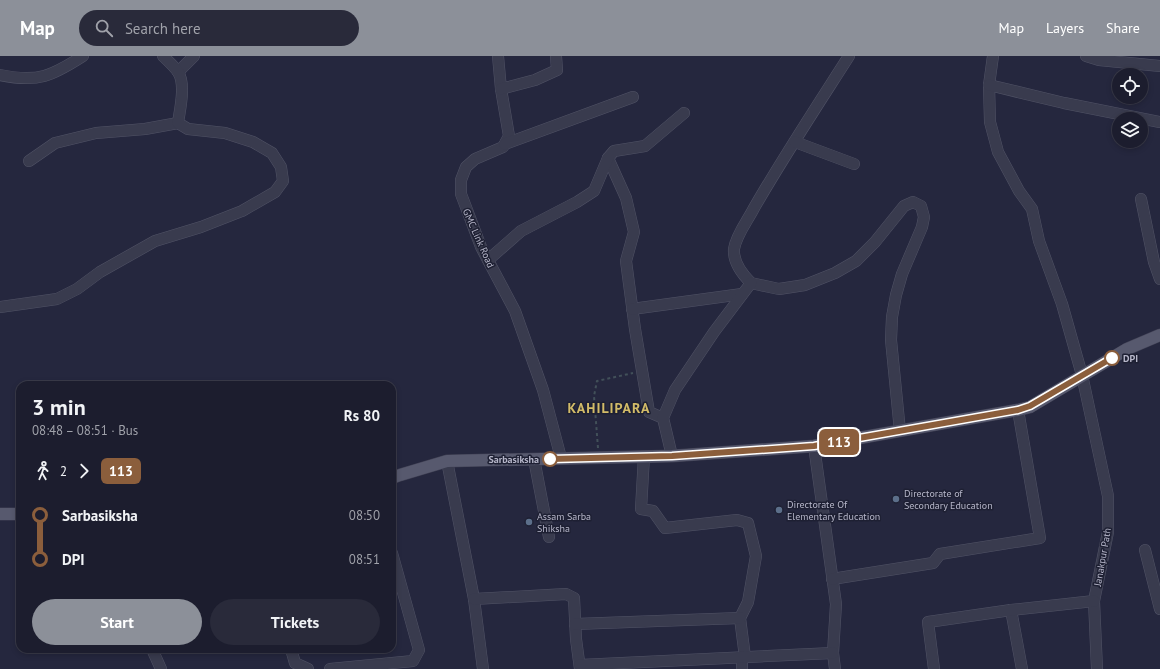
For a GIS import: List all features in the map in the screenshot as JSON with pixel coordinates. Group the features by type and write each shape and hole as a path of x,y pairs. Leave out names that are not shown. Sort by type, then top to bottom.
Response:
{"main road":[{"path":"396,476 447,461 672,456 814,446 1018,410 1030,406 1126,349 1160,337"},
{"path":"0,514 16,514"}],"street":[{"path":"0,75 23,79 42,78 66,68 83,56"},
{"path":"163,56 178,72 182,80 178,123"},
{"path":"178,72 194,56"},
{"path":"498,56 501,88 509,136 505,144"},
{"path":"501,88 535,80 557,70 556,56"},
{"path":"849,56 795,142 736,242 734,250 738,266 751,283 778,289 805,284 835,274 856,261 875,242 904,206 913,202 921,206 924,217 922,227 902,274 892,317 891,340 900,431"},
{"name":"Janakpur Path","path":"993,56 989,85 990,122 998,152 1019,191 1032,210 1039,241 1062,304 1082,375 1108,496 1108,532 1094,602 1097,669"},
{"path":"1086,56 1099,60 1160,66"},
{"path":"989,85 1064,103 1160,122"},
{"name":"GMC Link Road","path":"561,458 543,390 515,311 481,247 461,194 461,180 466,167 475,159 503,147 505,144 633,97"},
{"path":"488,260 521,232 577,202 594,191 608,158 614,151 644,146 684,113"},
{"path":"0,307 57,299 78,290 100,272 155,241 201,227 242,211 275,192 282,181 281,167 272,153 254,142 225,133 188,128 178,123 145,129 96,133 55,143 29,162"},
{"path":"795,142 854,164"},
{"path":"608,158 626,198 634,232 626,261 648,412 663,418"},
{"path":"1141,199 1154,262 1160,279"},
{"path":"672,456 663,418 675,390 714,332 751,283"},
{"path":"632,309 742,294"},
{"path":"832,579 933,563 940,554 1040,538 1018,410"},
{"path":"814,446 836,604 833,653 835,669"},
{"path":"644,456 642,509 652,511 665,528 737,520 748,523 756,556 748,602 740,618 743,657 742,669"},
{"path":"534,459 549,537"},
{"path":"447,461 474,599 483,669"},
{"path":"1145,550 1160,609"},
{"path":"330,669 414,665 419,650 396,567"},
{"path":"474,599 566,594 574,598 575,624 580,667 833,653"},
{"path":"934,669 928,622 1011,610 1094,602"},
{"path":"1011,610 1022,669"},
{"path":"575,624 740,618"},
{"path":"154,653 160,669"},
{"path":"292,653 294,663 308,669"}],"path":[{"path":"598,451 594,396 598,382 642,371"}],"bus line":[{"name":"113","path":"550,459 672,456 814,446 1018,410 1030,406 1112,358"}],"place":[{"name":"DPI","path":"1112,358"},
{"name":"Sarbasiksha","path":"550,459"},
{"name":"Directorate of Secondary Education","path":"896,499"},
{"name":"Directorate Of Elementary Education","path":"779,510"},
{"name":"Assam Sarba Shiksha","path":"529,522"}],"district":[{"name":"KAHILIPARA","path":"609,408"}]}
